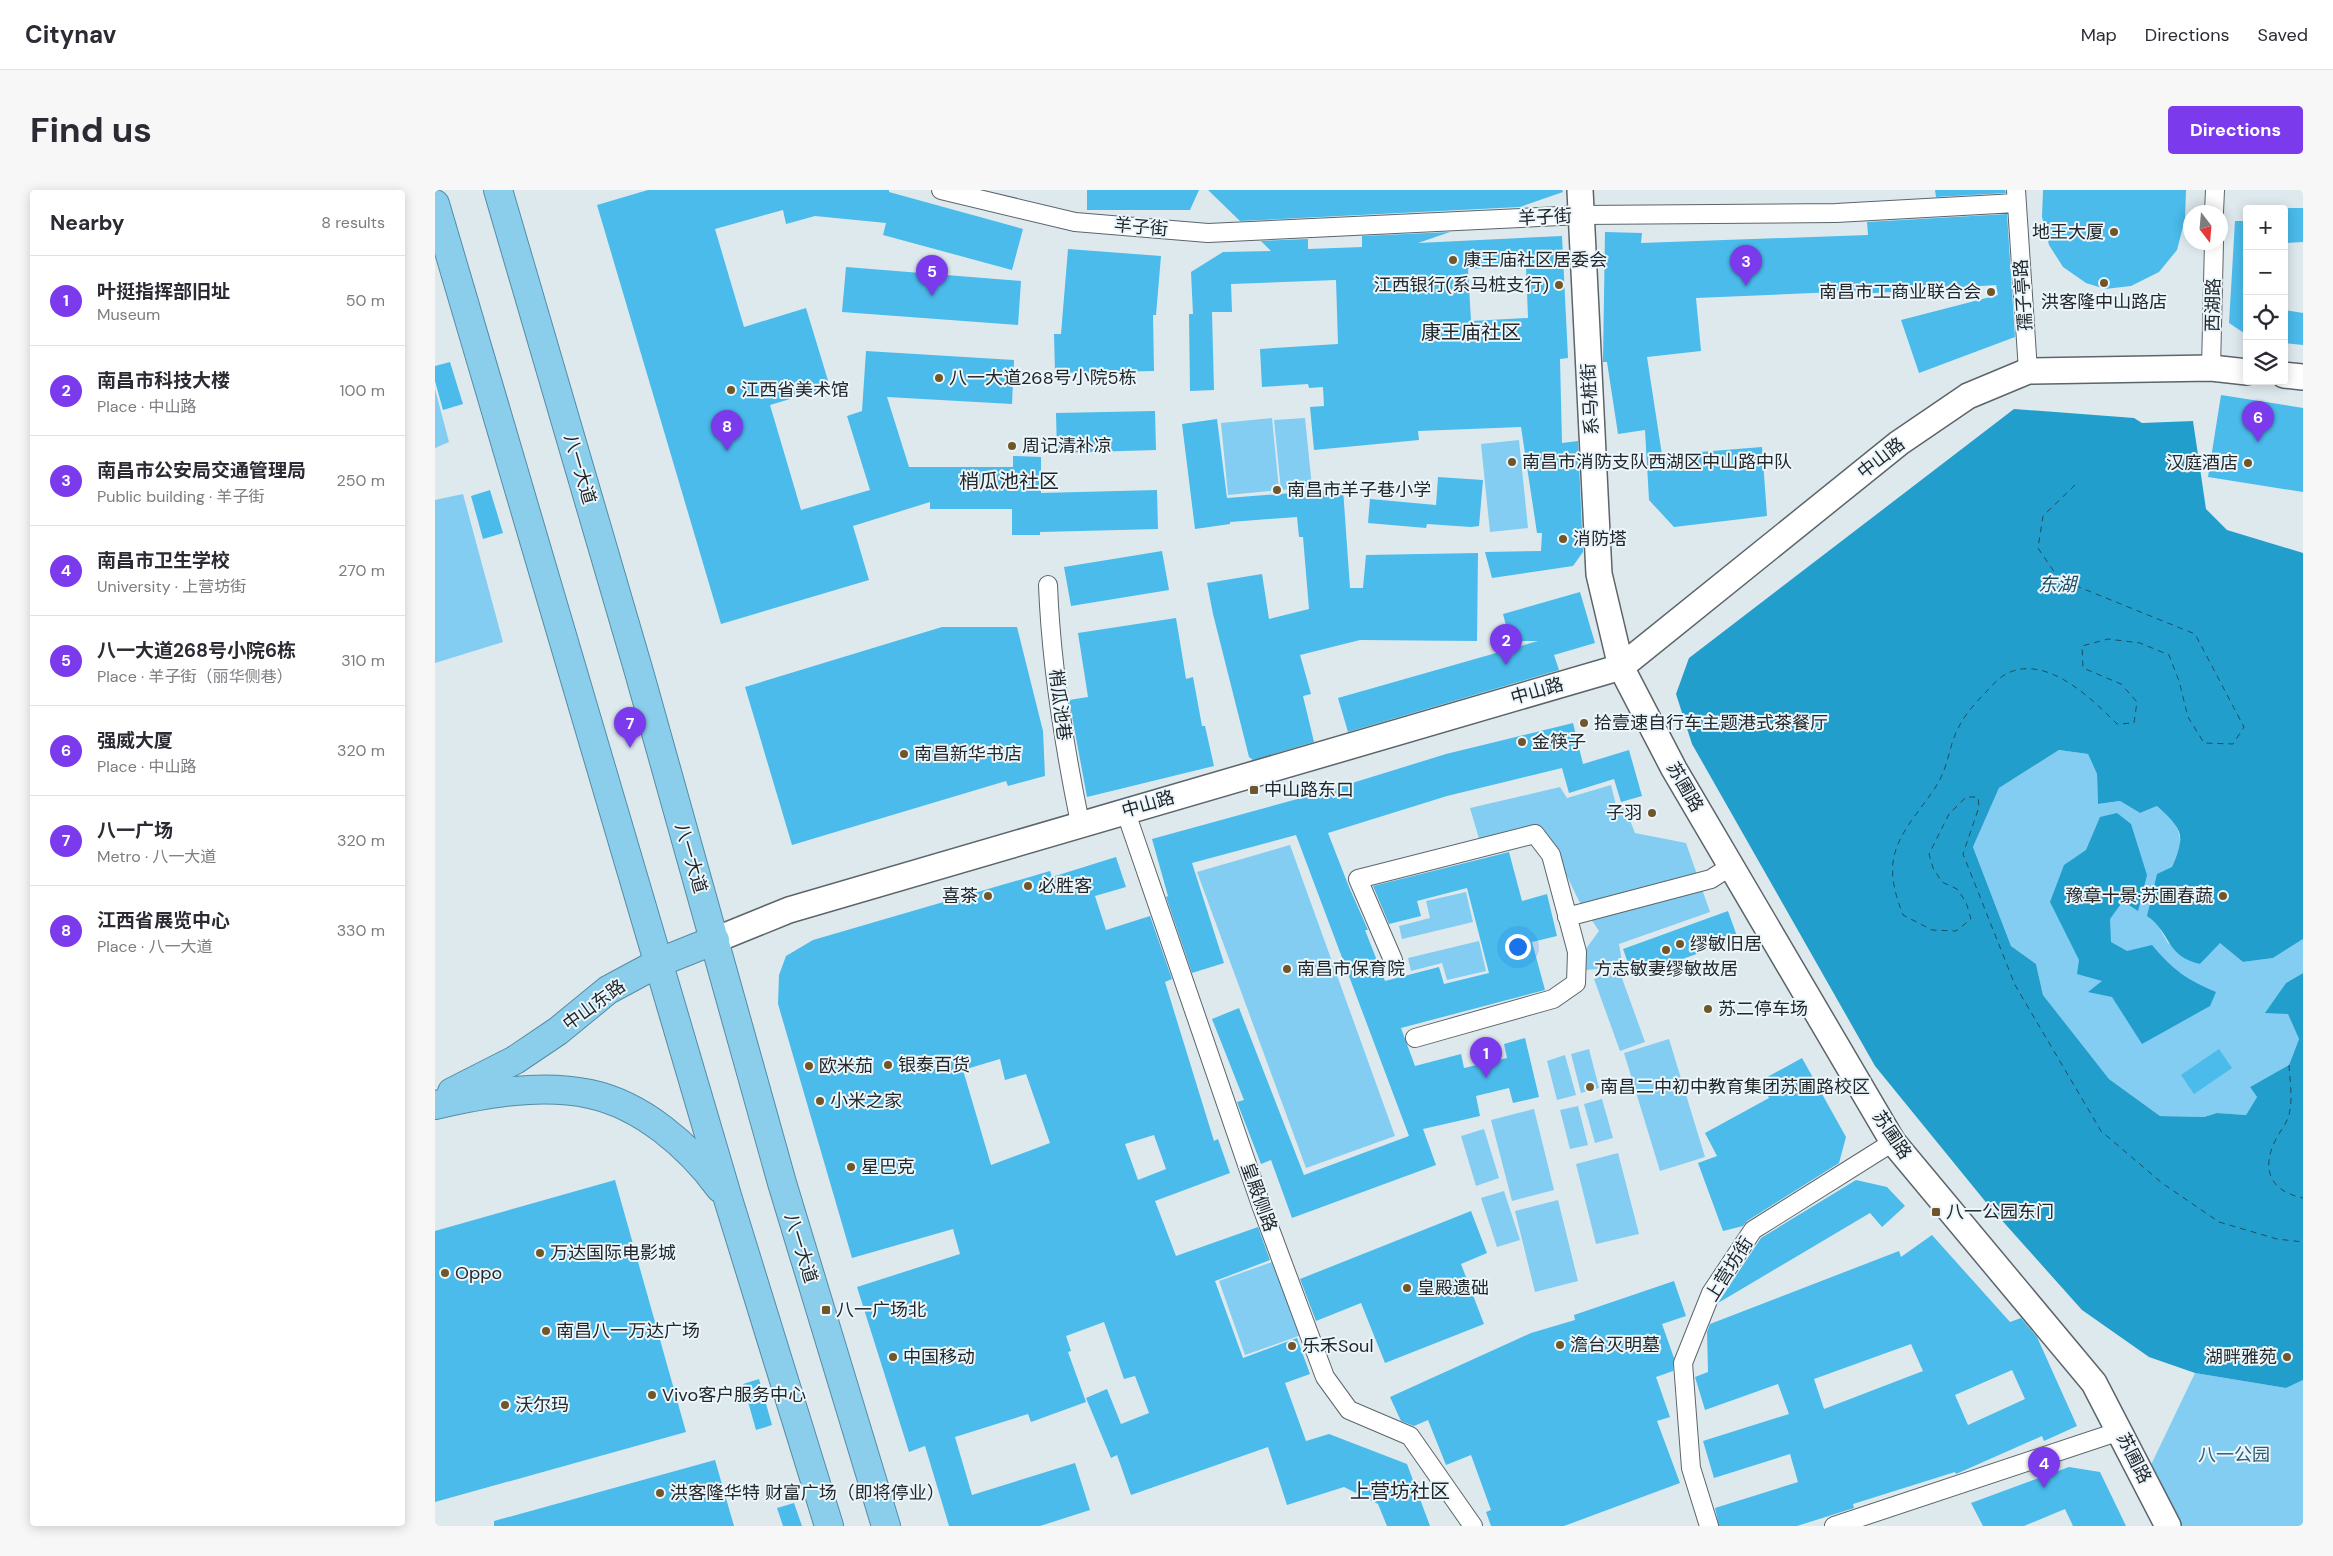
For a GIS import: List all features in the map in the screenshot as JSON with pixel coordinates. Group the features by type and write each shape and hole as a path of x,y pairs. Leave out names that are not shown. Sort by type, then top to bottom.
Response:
{"highway":[{"name":"八一大道","path":"498,190 639,672 781,1183 886,1526"},
{"path":"435,204 660,962 728,1199 829,1526"},
{"name":"中山东路","path":"435,1100 515,1060 558,1031 607,990 660,962 715,940"},
{"path":"435,1105 477,1095 507,1092 558,1090 590,1094 632,1110 669,1134 702,1163 728,1199"}],"main road":[{"name":"系马桩街","path":"1580,190 1599,574 1621,667"},
{"name":"中山路","path":"759,920 1125,810 1621,667 1899,443 1968,396 2028,371 2211,368 2243,372"},
{"path":"2288,375 2303,377"},
{"name":"苏圃路","path":"1621,667 1674,769 1893,1142 2094,1383 2168,1526"},
{"name":"中山东路","path":"715,940 759,920"}],"street":[{"name":"羊子街","path":"941,190 1075,222 1208,233 1581,215 1836,213 2016,197"},
{"path":"2214,205 2215,190"},
{"name":"孺子亭路","path":"2016,197 2028,371"},
{"name":"西湖路","path":"2211,368 2214,250"},
{"name":"梢瓜池巷","path":"1048,585 1050,625 1067,760 1080,824"},
{"name":"皇殿侧路","path":"1125,810 1261,1205 1325,1377 1349,1410 1410,1436 1473,1526"},
{"path":"1393,960 1359,879 1535,834 1551,855 1577,952 1576,983 1553,999 1415,1038"},
{"path":"1567,917 1711,879 1731,866"},
{"name":"上营坊街","path":"1709,1526 1691,1468 1683,1363 1711,1293 1753,1230 1893,1142"},
{"path":"1834,1526 2120,1431"}],"green space":[{"path":"435,389 449,442 435,448"},
{"path":"1272,418 1279,490 1228,495 1221,423"},
{"path":"1305,418 1312,487 1281,490 1274,420"},
{"path":"1519,440 1528,528 1490,532 1481,444"},
{"path":"463,494 503,642 435,663 435,500"},
{"path":"2059,750 2088,754 2097,774 2098,804 2120,801 2140,813 2157,806 2177,825 2181,844 2172,867 2156,922 2168,943 2200,964 2220,942 2243,962 2273,958 2303,939 2303,973 2286,983 2266,1013 2288,1013 2299,1039 2289,1065 2250,1087 2257,1097 2246,1115 2217,1113 2204,1117 2160,1116 2109,1079 2043,995 2036,964 2011,946 1973,847 1999,788"},
{"path":"1611,785 1616,805 1625,808 1635,833 1686,843 1710,912 1619,944 1623,967 1585,970 1585,950 1599,931 1579,901 1557,856 1536,829 1480,842 1470,808 1560,787 1567,798"},
{"path":"1290,845 1395,1136 1306,1168 1197,872"},
{"path":"1466,892 1473,922 1402,939 1399,926 1430,918 1426,901"},
{"path":"1479,941 1486,971 1447,980 1442,963 1411,971 1408,958"},
{"path":"1619,970 1645,1042 1620,1051 1594,979"},
{"path":"1669,1039 1705,1157 1660,1171 1624,1053"},
{"path":"1589,1049 1599,1088 1581,1093 1571,1054"},
{"path":"1565,1055 1576,1095 1557,1100 1547,1061"},
{"path":"1602,1099 1613,1138 1595,1143 1584,1104"},
{"path":"1578,1106 1588,1145 1570,1149 1560,1110"},
{"path":"1534,1109 1554,1190 1512,1201 1491,1120"},
{"path":"1484,1129 1499,1178 1476,1186 1461,1136"},
{"path":"1618,1153 1639,1234 1596,1244 1576,1164"},
{"path":"1504,1191 1520,1240 1497,1247 1481,1198"},
{"path":"1558,1200 1578,1281 1535,1292 1515,1211"},
{"path":"1280,1259 1307,1333 1245,1355 1219,1281"},
{"name":"八一公园","path":"2195,1373 2286,1388 2303,1380 2303,1526 2178,1526 2148,1471"}],"water":[{"name":"东湖","path":"2014,409 2134,418 2142,423 2193,421 2206,509 2227,530 2303,553 2303,939 2273,958 2243,962 2220,943 2200,964 2189,960 2174,950 2155,922 2147,916 2157,874 2172,867 2179,847 2180,833 2172,821 2157,806 2140,813 2120,801 2098,804 2097,774 2088,754 2059,750 1999,788 1973,847 2011,946 2036,964 2043,995 2109,1079 2160,1116 2204,1117 2217,1113 2246,1115 2257,1097 2250,1087 2289,1065 2299,1039 2288,1014 2265,1013 2286,983 2303,973 2303,1380 2286,1388 2195,1373 2149,1357 2082,1310 1989,1206 1875,1066 1692,744 1676,694 1689,658"},
{"path":"2117,813 2131,824 2147,875 2138,911 2123,901 2110,919 2111,942 2127,951 2152,945 2181,973 2216,992 2210,1006 2142,1044 2112,997 2088,992 2102,981 2077,974 2079,960 2050,902 2064,865 2086,850 2100,817"}],"building":[{"path":"648,190 889,190 889,192 1023,229 1012,270 883,235 886,223 815,216 786,224 783,210 715,229 744,327 806,308 830,387 770,405 801,510 870,490 847,416 862,411 866,351 1014,360 1012,404 887,397 909,467 1013,467 1013,456 1041,457 1041,493 1157,490 1158,529 1040,532 1040,535 1012,535 1012,509 930,509 930,502 853,526 869,580 721,624 597,205"},
{"path":"1087,190 1199,190 1190,210 1087,210"},
{"path":"1208,190 1562,190 1563,192 1520,207 1240,221"},
{"path":"1935,190 2005,190 2006,193 1936,197"},
{"name":"地王大厦","path":"2043,190 2186,190 2185,205 2183,205 2183,227 2177,250 2159,272 2131,286 2105,289 2086,283 2063,267 2049,245 2042,217"},
{"path":"2288,208 2303,208 2303,242 2288,243"},
{"path":"2007,214 2015,337 1919,373 1901,320 1998,295 1996,285 1859,294 1859,291 1696,298 1701,351 1647,357 1662,455 1762,447 1767,516 1674,527 1649,500 1645,430 1618,434 1607,362 1603,362 1605,232 1642,233 1641,243 1868,235 1867,222"},
{"path":"2235,221 2243,221 2243,332 2229,323"},
{"path":"1450,232 1418,243 1562,236 1568,358 1560,359 1562,443 1578,441 1583,552 1573,566 1492,578 1485,552 1541,551 1542,533 1537,533 1521,427 1418,431 1419,440 1314,450 1310,407 1324,406 1323,387 1309,388 1308,384 1262,387 1260,349 1338,344 1336,280 1231,284 1232,312 1212,312 1214,390 1190,391 1189,314 1193,314 1191,272 1223,252 1271,251 1261,241 1308,239 1308,249 1362,247 1362,236","holes":["1526,266 1528,318 1471,321 1468,269"]},
{"path":"1068,249 1161,256 1156,315 1153,315 1154,371 1055,373 1054,334 1061,334"},
{"path":"846,267 1021,281 1018,325 842,312"},
{"path":"2288,311 2303,313 2303,345 2288,343"},
{"path":"450,362 463,404 443,410 435,381 435,366"},
{"path":"2221,395 2303,408 2303,492 2208,477"},
{"path":"1155,411 1156,450 1057,453 1056,413"},
{"path":"1217,419 1227,498 1343,489 1350,588 1363,588 1366,555 1478,553 1477,641 1360,640 1300,655 1311,694 1303,696 1314,742 1253,760 1249,757 1207,583 1262,574 1269,619 1309,609 1303,537 1299,537 1297,517 1230,522 1230,524 1195,529 1182,424"},
{"path":"1438,477 1483,480 1479,526 1427,524 1426,528 1368,523 1370,499 1436,505"},
{"path":"490,490 503,533 483,539 471,496"},
{"path":"1162,551 1169,590 1071,606 1064,567"},
{"path":"1580,592 1595,643 1554,655 1559,670 1348,732 1338,698 1538,641 1510,641 1503,614"},
{"path":"1176,618 1186,679 1193,677 1202,726 1205,726 1214,766 1087,797 1069,700 1088,697 1078,633"},
{"name":"南昌新华书店","path":"942,627 1017,627 1043,731 1045,776 1008,786 1006,781 792,845 745,687"},
{"path":"1573,723 1583,764 1629,750 1642,796 1621,802 1614,779 1569,793 1562,768 1447,796 1328,833 1368,930 1365,930 1385,981 1439,967 1444,984 1489,973 1467,888 1417,901 1421,916 1389,924 1373,886 1509,852 1522,901 1547,894 1557,936 1532,942 1545,990 1401,1028 1415,1066 1461,1054 1464,1068 1507,1058 1504,1044 1525,1038 1539,1097 1513,1103 1509,1088 1476,1096 1480,1116 1423,1129 1436,1165 1292,1218 1271,1160 1261,1164 1237,1102 1244,1100 1212,1019 1239,1008 1304,1175 1409,1136 1296,835 1192,863 1224,963 1192,973 1166,897 1168,896 1152,839 1323,792 1446,754"},
{"path":"1116,857 1126,887 1095,896 1106,930 1150,916 1172,979 1165,982 1214,1141 1218,1139 1230,1173 1155,1201 1176,1256 1258,1227 1270,1260 1215,1281 1243,1358 1297,1338 1310,1374 1285,1383 1306,1441 1329,1434 1407,1464 1430,1526 1387,1526 1378,1504 1344,1487 1287,1505 1268,1447 1131,1495 1117,1455 1111,1458 1086,1398 1107,1389 1121,1424 1149,1413 1135,1376 1124,1379 1104,1322 1066,1336 1071,1351 1068,1352 1086,1402 1031,1422 1028,1414 955,1437 972,1495 1075,1463 1090,1510 1040,1526 949,1526 925,1446 909,1452 857,1287 960,1254 953,1229 852,1258 778,1004 779,975 786,956 813,940 1050,871 1052,877","holes":["1000,1059 1005,1080 1026,1074 1050,1143 991,1165 963,1070","1154,1135 1166,1169 1138,1180 1125,1144"]},
{"name":"缪敏旧居","path":"1728,911 1738,939 1633,977 1623,949"},
{"path":"2219,1049 2232,1068 2194,1094 2181,1075"},
{"path":"1802,1058 1846,1137 1839,1163 1747,1221 1743,1226 1723,1231 1698,1163 1717,1156 1705,1133 1769,1098 1760,1081"},
{"name":"南昌八一万达广场","path":"615,1180 686,1432 435,1502 435,1231"},
{"path":"1856,1180 1887,1187 1905,1206 1882,1227 1870,1213 1718,1303 1761,1238"},
{"path":"1471,1211 1487,1253 1461,1264 1484,1324 1385,1363 1361,1303 1316,1321 1300,1279"},
{"path":"1932,1235 2010,1322 2021,1318 2037,1337 2077,1426 2044,1441 2042,1436 1956,1474 1955,1472 1853,1504 1854,1508 1797,1526 1719,1526 1715,1508 1798,1482 1790,1454 1714,1478 1703,1441 1789,1414 1778,1384 1705,1410 1695,1377 1708,1372 1707,1332 1710,1324 1899,1251 1901,1257","holes":["1911,1344 1923,1371 1824,1409 1814,1379","2012,1370 2025,1399 1968,1425 1955,1395"]},
{"path":"1674,1281 1686,1316 1662,1324 1674,1358 1673,1371 1656,1377 1670,1417 1657,1421 1680,1483 1564,1526 1491,1526 1486,1512 1491,1510 1471,1455 1446,1465 1428,1420 1414,1426 1401,1421 1390,1397 1531,1333 1575,1320 1574,1315"},
{"path":"759,1379 772,1425 756,1430 743,1384"},
{"name":"洪客隆华特 财富广场（即将停业）","path":"715,1460 734,1526 494,1526 494,1521"},
{"path":"2069,1467 2100,1472 2126,1526 2073,1526 2065,1509 2024,1526 1983,1526 1971,1503"},
{"path":"794,1503 802,1526 783,1526 777,1508"}],"ferry route":[{"path":"2075,485 2043,516 2038,548 2059,579 2195,634 2244,727 2233,744 2204,743 2188,717 2179,681 2169,655 2140,643 2108,639 2082,646 2083,668 2121,684 2137,702 2134,723 2117,724 2081,692 2052,674 2037,669 2021,669 2006,674 1991,687 1965,717 1955,735 1940,780 1901,838 1893,861 1894,886 1898,900 1903,915 1932,930 1956,931 1971,919 1966,902 1957,889 1942,882 1933,868 1929,854 1949,814 1966,797 1978,797 1979,807 1963,854 2015,985 2101,1131 2162,1183 2219,1222 2277,1239 2303,1242"},
{"path":"2289,1065 2291,1090 2289,1115 2271,1150 2269,1169 2271,1177 2282,1190 2303,1198"}],"place":[{"name":"地王大厦","path":"2114,232"},
{"name":"康王庙社区居委会","path":"1453,260"},
{"name":"洪客隆中山路店","path":"2104,283"},
{"name":"江西银行(系马桩支行)","path":"1559,285"},
{"name":"南昌市公安局交通管理局","path":"1746,286"},
{"name":"南昌市工商业联合会","path":"1991,292"},
{"name":"八一大道268号小院6栋","path":"932,296"},
{"name":"八一大道268号小院5栋","path":"939,378"},
{"name":"江西省美术馆","path":"731,390"},
{"name":"强威大厦","path":"2258,442"},
{"name":"周记清补凉","path":"1012,446"},
{"name":"江西省展览中心","path":"727,451"},
{"name":"南昌市消防支队西湖区中山路中队","path":"1512,462"},
{"name":"汉庭酒店","path":"2248,463"},
{"name":"南昌市羊子巷小学","path":"1277,490"},
{"name":"消防塔","path":"1563,539"},
{"name":"南昌市科技大楼","path":"1506,665"},
{"name":"拾壹速自行车主题港式茶餐厅","path":"1584,723"},
{"name":"金筷子","path":"1522,742"},
{"name":"八一广场","path":"630,748"},
{"name":"南昌新华书店","path":"904,754"},
{"name":"中山路东口","path":"1254,790"},
{"name":"子羽","path":"1652,813"},
{"name":"必胜客","path":"1028,886"},
{"name":"喜茶","path":"988,896"},
{"name":"豫章十景·苏圃春蔬","path":"2223,896"},
{"name":"缪敏旧居","path":"1680,944"},
{"name":"方志敏妻缪敏故居","path":"1666,950"},
{"name":"南昌市保育院","path":"1287,969"},
{"name":"苏二停车场","path":"1708,1009"},
{"name":"银泰百货","path":"888,1065"},
{"name":"欧米茄","path":"809,1066"},
{"name":"叶挺指挥部旧址","path":"1486,1078"},
{"name":"南昌二中初中教育集团苏圃路校区","path":"1590,1087"},
{"name":"小米之家","path":"820,1101"},
{"name":"星巴克","path":"851,1167"},
{"name":"八一公园东门","path":"1936,1212"},
{"name":"万达国际电影城","path":"540,1253"},
{"name":"Oppo","path":"445,1273"},
{"name":"皇殿遗础","path":"1407,1288"},
{"name":"八一广场北","path":"826,1310"},
{"name":"南昌八一万达广场","path":"546,1331"},
{"name":"澹台灭明墓","path":"1560,1345"},
{"name":"乐禾Soul","path":"1292,1346"},
{"name":"中国移动","path":"893,1357"},
{"name":"湖畔雅苑","path":"2287,1357"},
{"name":"Vivo客户服务中心","path":"652,1395"},
{"name":"沃尔玛","path":"505,1405"},
{"name":"南昌市卫生学校","path":"2044,1488"},
{"name":"洪客隆华特 财富广场（即将停业）","path":"660,1493"}],"district":[{"name":"康王庙社区","path":"1471,332"},
{"name":"梢瓜池社区","path":"1009,481"},
{"name":"上营坊社区","path":"1400,1491"}]}
